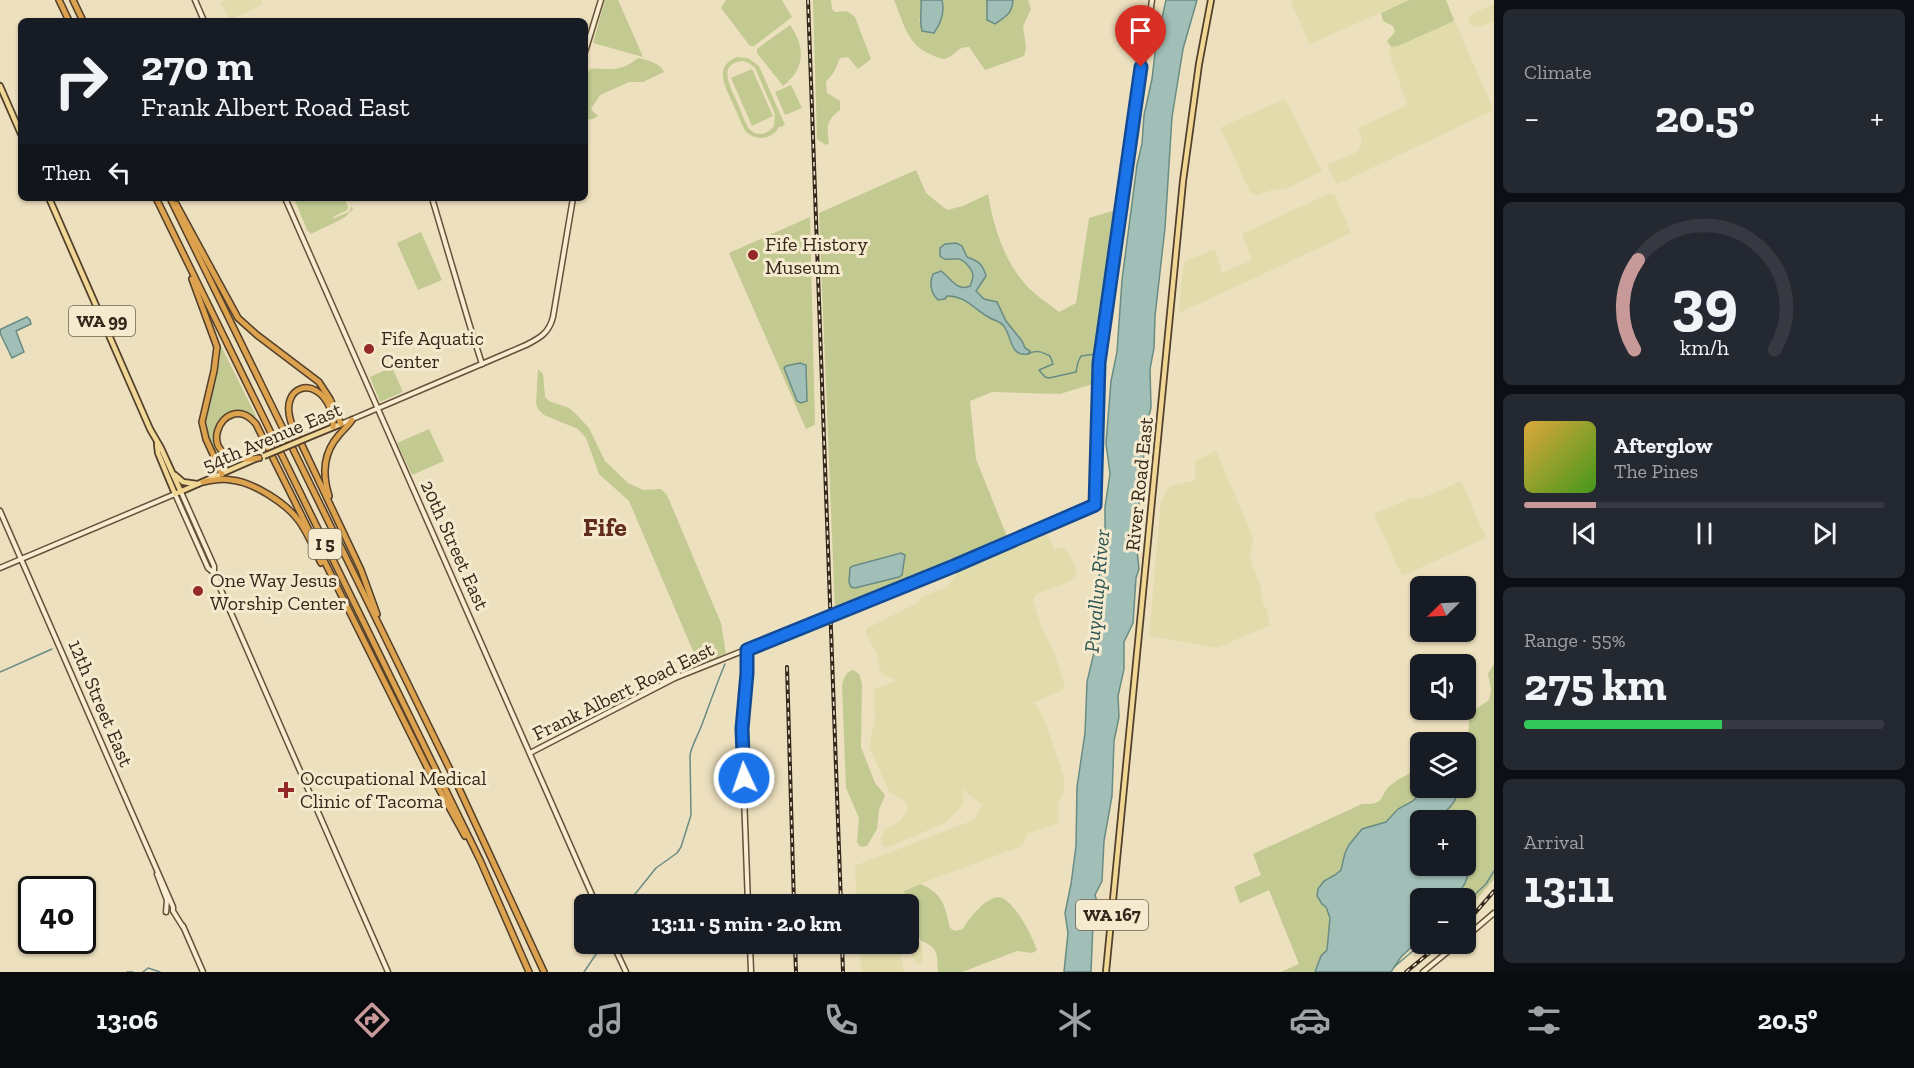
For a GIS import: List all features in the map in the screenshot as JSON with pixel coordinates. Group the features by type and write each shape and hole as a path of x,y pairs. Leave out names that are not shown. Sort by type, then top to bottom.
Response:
{"highway":[{"path":"59,0 68,18"},
{"path":"73,0 82,18"},
{"name":"I 5","path":"158,201 480,860 530,972"},
{"name":"I 5","path":"172,201 458,784 544,972"},
{"path":"173,201 238,318 256,335 319,382 330,399 341,424"},
{"path":"171,228 198,292 217,347 202,422 206,439 222,474"},
{"path":"333,427 333,417 328,404 318,391 310,388 303,389 290,398 288,408 291,422 361,570 386,638"},
{"path":"261,457 234,458 223,452 217,443 216,435 219,424 231,415 240,414 249,417 256,424 381,676 455,820 480,860"},
{"path":"336,518 325,482 325,465 334,441 352,420"},
{"path":"201,483 223,479 242,482 279,501 290,511 305,530 381,676"}],"main road":[{"name":"River Road East","path":"1106,972 1183,181 1199,64 1211,0"},
{"path":"0,86 18,127"},
{"name":"WA 99","path":"50,201 157,444 158,453 178,493"},
{"name":"54th Avenue East","path":"178,493 341,424"},
{"name":"WA 99","path":"157,444 170,467 178,493"},
{"path":"170,467 183,482 201,483"}],"street":[{"path":"195,0 203,18"},
{"path":"588,42 601,0"},
{"name":"Frank Albert Road East","path":"530,753 675,678 845,610 1095,505 1099,363 1152,0"},
{"name":"20th Street East","path":"286,201 592,894"},
{"path":"433,201 482,364"},
{"name":"54th Avenue East","path":"341,424 544,336 550,327 572,201"},
{"path":"178,493 214,566 214,574 388,972"},
{"name":"54th Avenue East","path":"0,568 178,493"},
{"name":"12th Street East","path":"0,511 203,972"},
{"path":"747,650 742,740 748,894"},
{"path":"154,865 166,900 166,912"},
{"path":"1476,928 1494,913"},
{"path":"618,954 626,972"},
{"path":"750,954 751,972"},
{"path":"1423,972 1445,954"}],"shaded area":[{"path":"226,0 261,0 263,4 234,18 228,18 221,3"},
{"path":"1295,0 1409,0 1310,44 1291,2"},
{"path":"1494,4 1494,22 1478,27 1471,26 1468,19 1470,15"},
{"path":"1454,20 1493,108 1492,111 1336,183 1328,166 1357,152 1362,139 1358,129 1407,104 1388,49"},
{"path":"1283,100 1286,101 1322,171 1286,189 1256,195 1250,192 1221,129 1223,126"},
{"path":"1330,193 1335,195 1351,233 1179,313 1183,267 1186,261 1215,249 1222,273 1252,260 1242,234"},
{"path":"1216,451 1252,535 1250,554 1252,565 1260,584 1263,604 1267,610 1270,625 1217,648 1149,636 1161,501 1170,486 1195,480 1195,461"},
{"path":"1461,481 1486,538 1402,576 1374,514 1413,497 1421,499"},
{"path":"1045,535 1050,538 1054,549 1065,548 1077,570 1075,577 1067,583 1036,594 1033,600 1041,626 1054,651 1065,687 1033,703 1044,718 1064,777 1064,791 1058,803 1059,822 1027,834 1022,846 906,889 906,894 856,894 855,868 857,865 974,820 982,805 962,789 964,804 945,823 888,847 882,846 881,838 884,830 901,821 908,808 905,801 889,792 870,748 875,720 874,689 895,680 880,671 877,653 866,635 866,629 917,603 921,597 947,587 959,571"},
{"path":"919,940 923,961 918,965 912,954 919,954"},
{"path":"860,954 901,954 904,972 861,972"}],"green space":[{"path":"605,0 618,0 643,57 593,43"},
{"path":"726,0 782,0 792,17 754,46 750,46 721,8"},
{"path":"813,0 831,0 832,9 835,12 847,11 855,17 871,59 858,69 848,57 840,58 834,72 826,82 827,93 840,101 840,110 828,124 829,143 826,145 817,139"},
{"path":"894,0 921,0 922,12 919,21 944,7 942,0 987,0 987,20 1012,9 1013,0 1028,0 1031,9 1023,26 1026,48 1024,56 985,70 969,47 961,48 944,59 935,56 916,45 903,24"},
{"path":"1409,0 1446,0 1454,20 1398,46 1391,47 1387,41 1395,32 1393,26 1383,21 1381,13"},
{"path":"790,25 799,42 801,57 796,72 783,86 757,53 757,49"},
{"path":"737,57 748,58 759,66 785,125 780,126 773,134 760,138 744,129 723,78 725,66","holes":["743,61 755,68 775,114 774,126 762,134 749,129 728,77 730,66"]},
{"path":"638,58 650,61 657,64 664,72 643,82 629,82 600,95 591,109 598,116 588,120 588,72 590,69 620,68"},
{"path":"752,69 773,116 752,126 731,78"},
{"path":"791,85 802,108 785,115 775,92"},
{"path":"916,170 926,193 947,210 963,206 988,194 996,230 1011,265 1037,296 1059,312 1076,303 1089,218 1119,209 1096,383 1060,394 992,392 970,401 976,459 1008,539 835,611 819,213"},
{"path":"295,201 345,201 347,210 333,217 334,220 349,212 352,206 353,209 344,218 311,234 307,230"},
{"path":"810,217 815,425 806,429 729,253"},
{"path":"421,232 442,280 418,290 397,243"},
{"path":"216,336 256,416 241,412 229,414 215,427 213,437 216,447 224,455 237,461 225,466 215,453 206,423 220,359"},
{"path":"392,367 403,392 380,402 370,377"},
{"path":"538,369 543,374 545,397 575,413 589,428 605,461 628,483 643,490 661,489 667,495 721,623 726,654 699,665 629,501 599,474 586,438 578,429 544,415 538,409 536,403"},
{"path":"429,429 444,461 412,475 397,443"},
{"path":"1494,663 1494,879 1476,900 1476,888 1462,888 1466,876 1476,876 1476,810 1441,810 1452,798 1476,798 1476,732 1468,732 1469,720 1476,720 1476,709 1489,700 1491,690 1488,674"},
{"path":"853,670 859,674 862,684 861,747 875,783 885,795 879,810 877,829 867,846 861,847 857,843 859,818 846,788 842,685 847,674"},
{"path":"1410,773 1410,798 1416,798 1397,809 1386,822 1362,829 1349,845 1341,870 1324,881 1326,907 1330,918 1328,943 1327,950 1321,956 1315,972 1281,972 1299,964 1269,890 1240,903 1234,887 1261,875 1253,854 1362,804 1376,803 1391,785"},
{"path":"920,884 934,892 942,901 950,928 955,931 963,929 974,913 985,903 997,897 1002,898 1018,913 1037,950 1032,953 1017,951 962,972 938,972 936,952 931,946 921,941 919,937 919,894 905,894 904,891"}],"water":[{"path":"921,0 942,0 942,17 934,33 922,31"},
{"path":"987,0 1013,0 1010,12 995,24 987,20"},
{"path":"1166,0 1197,0 1183,49 1172,117 1165,228 1150,369 1151,408 1145,430 1138,512 1139,569 1136,578 1133,623 1124,642 1124,669 1118,696 1119,717 1114,741 1112,796 1104,841 1102,881 1095,895 1098,905 1093,923 1091,972 1064,972 1068,933 1065,913 1076,846 1077,787 1085,733 1087,682 1096,644 1099,576 1105,542 1105,507 1110,474 1106,443 1111,381 1117,352 1122,280 1137,165 1142,144 1144,115"},
{"path":"956,243 962,246 967,257 982,266 985,272 986,276 976,291 984,299 997,302 1006,321 1025,348 1030,351 1028,354 1022,354 1014,349 1006,329 1000,322 959,298 947,296 945,299 938,300 933,294 931,285 933,274 941,271 958,286 970,286 973,274 965,263 960,259 947,259 940,256 940,248 945,244"},
{"path":"27,317 31,324 16,331 24,352 12,358 0,333 1,329"},
{"path":"800,363 806,365 807,401 801,403 797,401 784,368"},
{"path":"901,553 905,555 902,575 855,588 851,587 850,568"},
{"path":"1416,798 1456,798 1447,810 1410,810 1410,876 1468,876 1463,887 1410,888 1410,948 1391,972 1315,972 1321,956 1327,950 1330,918 1326,907 1317,896 1318,889 1324,881 1341,870 1349,845 1362,829 1386,822 1398,809"}],"waterway":[{"path":"1028,354 1036,351 1050,356 1053,364 1039,370 1049,378 1076,372 1081,356 1096,354"},
{"path":"0,672 52,649"},
{"path":"635,894 656,868 677,853 681,847 691,815 690,755 725,664"},
{"path":"1476,894 1486,884 1494,871"},
{"path":"1394,967 1410,953"},
{"path":"584,972 596,954"},
{"path":"143,972 148,968 160,972"},
{"path":"127,972 133,972"}],"railway":[{"path":"808,0 841,894"},
{"path":"787,667 794,894"},
{"path":"1476,912 1494,891"},
{"path":"795,954 796,972"},
{"path":"842,954 843,972"},
{"path":"1406,972 1428,954"}],"place":[{"name":"Fife History Museum","path":"753,255"},
{"name":"Fife Aquatic Center","path":"369,349"},
{"name":"One Way Jesus Worship Center","path":"198,591"},
{"name":"Occupational Medical Clinic of Tacoma","path":"286,790"}],"district":[{"name":"Fife","path":"605,527"}],"route":[{"path":"744,778 742,729 747,650 954,566 1095,505 1099,363 1141,67"}],"water label":[{"name":"Puyallup River","path":"1097,591"}]}
